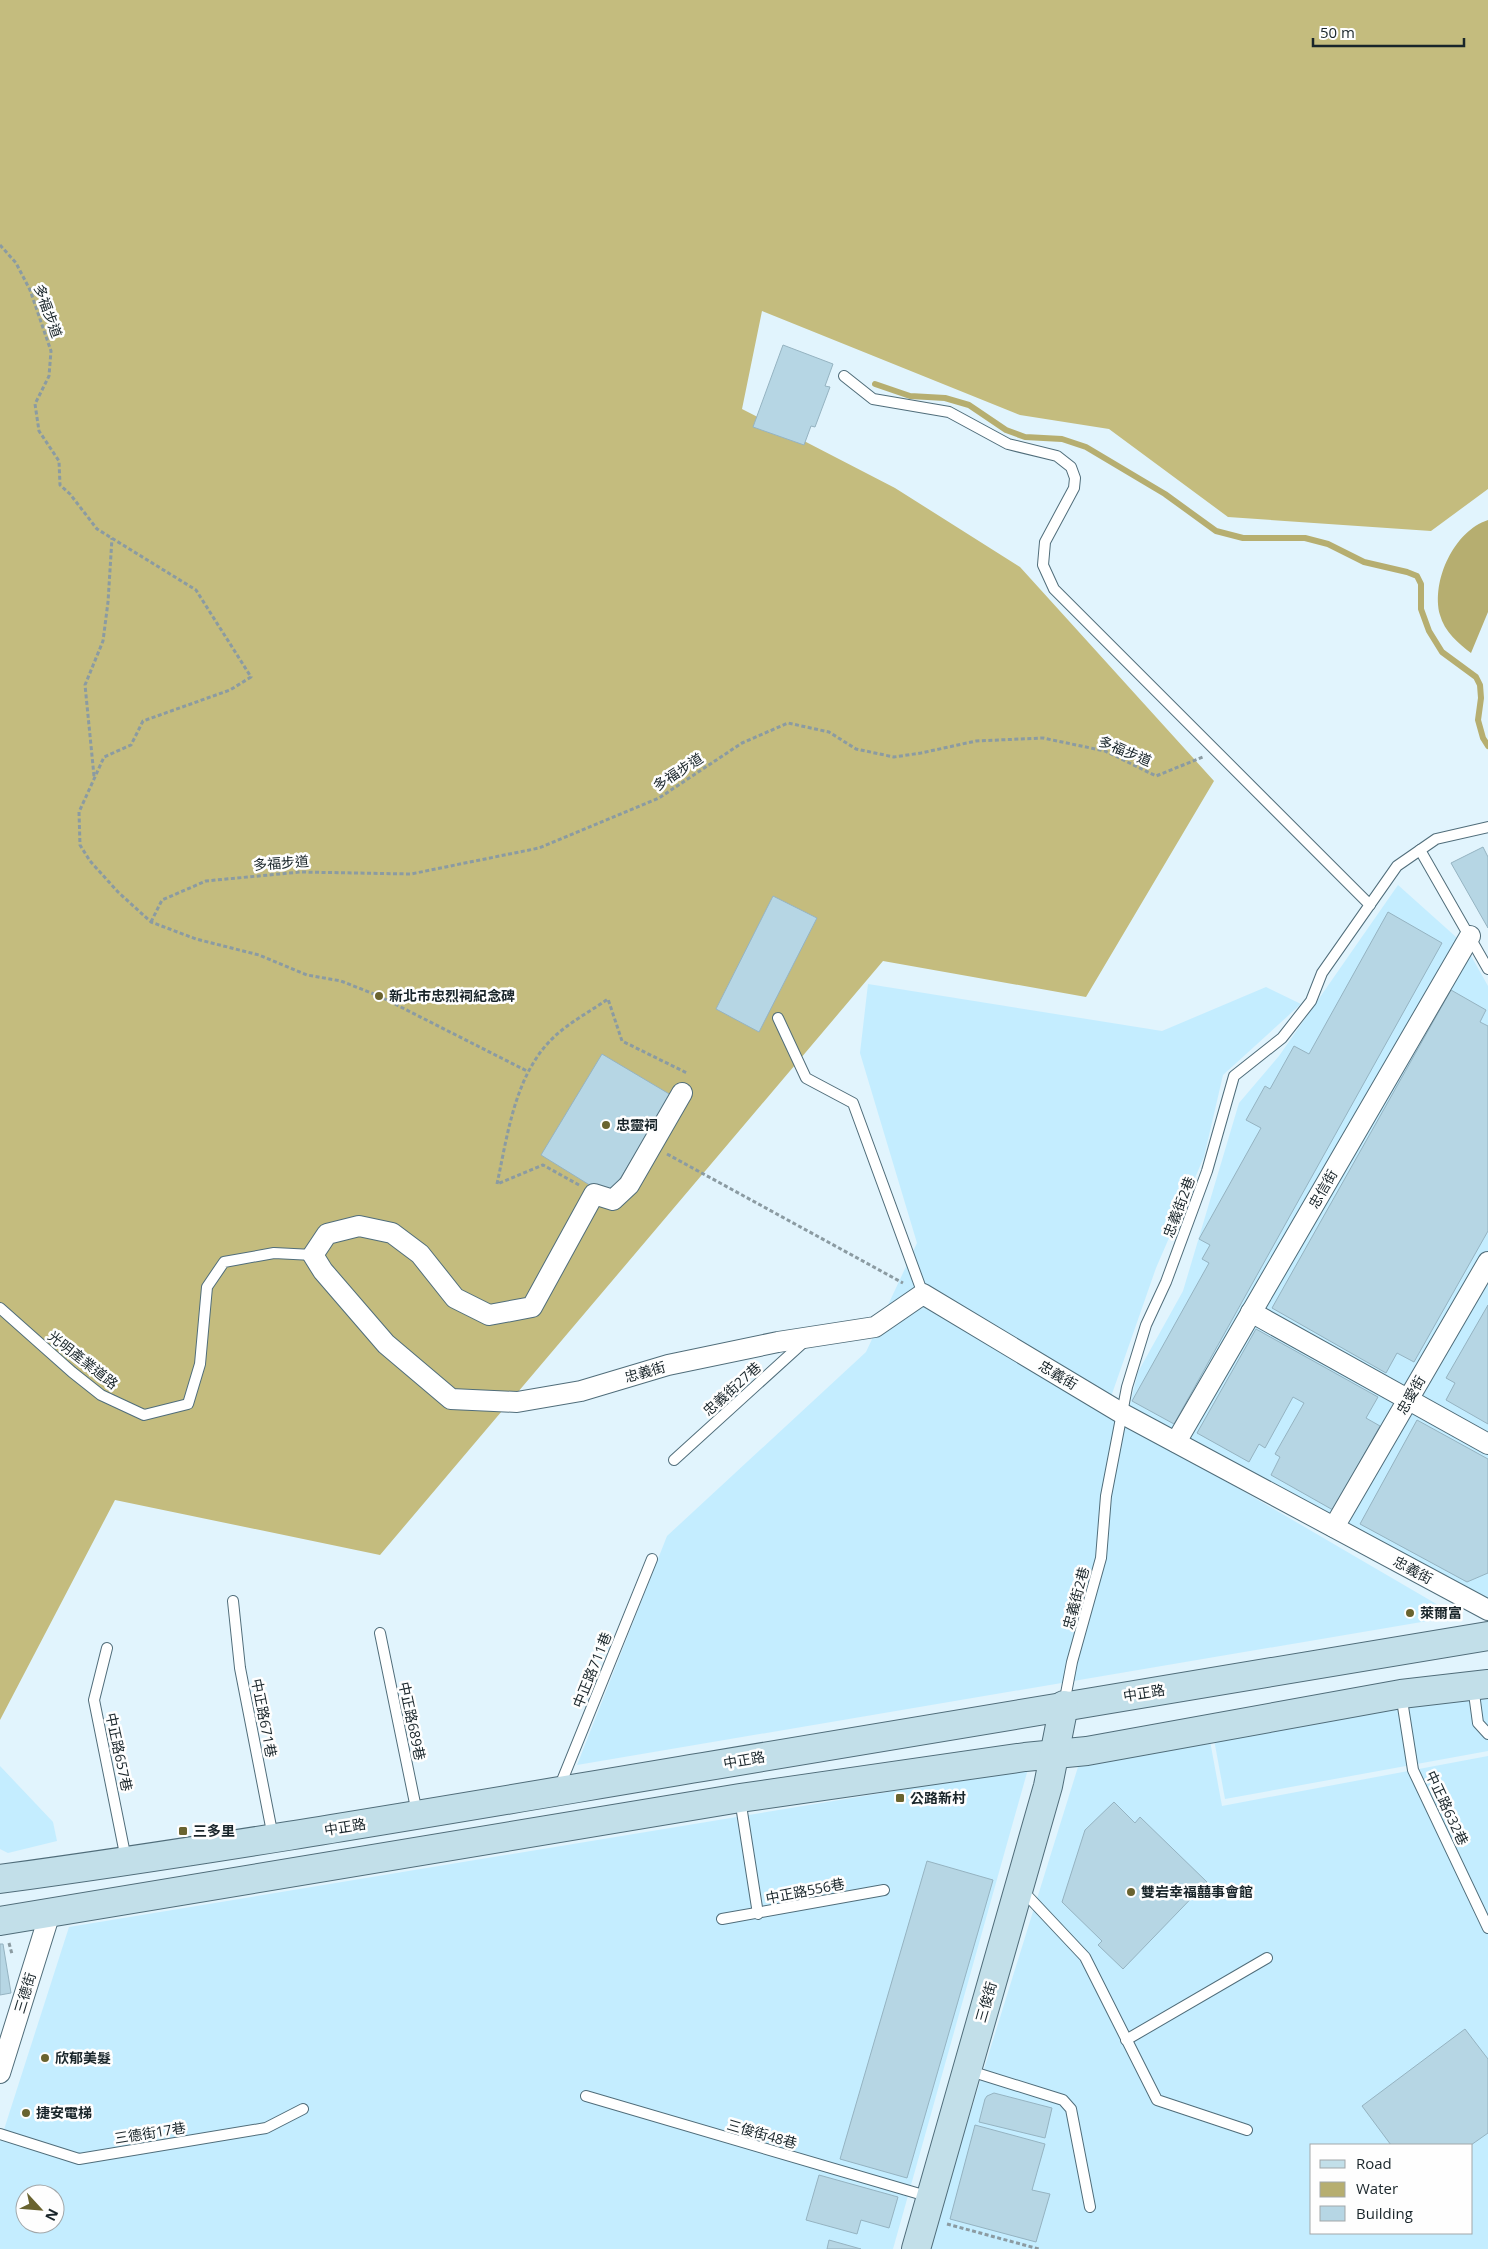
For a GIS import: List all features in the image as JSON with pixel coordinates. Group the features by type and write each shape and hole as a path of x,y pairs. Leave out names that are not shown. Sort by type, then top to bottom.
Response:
{"main road":[{"name":"中正路","path":"1,1879 127,1862 417,1815 1488,1636"},
{"path":"0,1921 740,1798 1025,1757 1087,1750 1401,1694 1480,1685"},
{"name":"三俊街","path":"916,2249 1019,1887 1055,1754 1064,1706"},
{"path":"1,1879 50,1913"}],"street":[{"name":"忠信街","path":"1176,1442 1470,936"},
{"path":"313,1255 327,1234 359,1226 392,1233 420,1254 455,1298 489,1315 532,1307 594,1194 613,1200 629,1184 682,1093"},
{"name":"忠義街","path":"313,1255 323,1271 386,1344 451,1399 518,1402 581,1391 668,1365 809,1337 876,1327 923,1294 1123,1414 1488,1610"},
{"name":"忠愛街","path":"1334,1527 1488,1262"},
{"path":"1251,1312 1488,1444"},
{"name":"三德街","path":"0,2073 50,1913"}],"lane":[{"path":"844,376 872,399 949,412 1008,444 1057,456 1071,467 1075,478 1074,488 1045,542 1043,565 1054,589 1370,905"},
{"name":"忠義街2巷","path":"1064,1706 1072,1662 1101,1558 1106,1496 1127,1387 1146,1325 1166,1282 1184,1230 1194,1210 1234,1076 1282,1038 1312,1001 1322,973 1397,866 1436,839 1488,827"},
{"path":"1420,850 1488,969"},
{"path":"778,1018 806,1078 853,1103 923,1294"},
{"name":"光明產業道路","path":"0,1308 101,1395 144,1415 188,1404 200,1364 207,1287 224,1262 274,1252 313,1255"},
{"name":"忠義街27巷","path":"674,1460 809,1337"},
{"name":"中正路711巷","path":"558,1791 652,1559"},
{"name":"中正路671巷","path":"233,1601 240,1668 273,1838"},
{"name":"中正路689巷","path":"380,1633 417,1815"},
{"name":"中正路657巷","path":"107,1648 94,1700 127,1862"},
{"path":"1480,1685 1478,1723 1488,1734"},
{"name":"中正路632巷","path":"1401,1694 1413,1770 1488,1928"},
{"name":"中正路556巷","path":"740,1798 758,1914 884,1890"},
{"path":"1019,1887 1085,1958 1157,2100 1247,2130"},
{"path":"722,1919 758,1914"},
{"path":"1126,2040 1266,1958"},
{"path":"966,2070 1063,2100 1067,2104 1071,2109 1090,2207"},
{"name":"三俊街48巷","path":"586,2096 927,2207"},
{"name":"三德街17巷","path":"0,2134 79,2159 266,2128 303,2109"}],"path":[{"name":"多福步道","path":"0,245 16,263 30,290 51,351 49,376 36,404 39,431 58,461 60,485 70,494 97,529 196,590 251,676 230,690 143,721 130,745 104,756 79,812 80,844 90,861 112,886 151,922 196,939 259,955 308,975 341,981 379,996 527,1071"},
{"path":"94,777 85,685 103,641 108,602 112,538"},
{"name":"多福步道","path":"151,922 162,900 206,880 300,872 411,874 539,848 659,798 742,743 788,723 829,732 856,749 894,756 920,754 976,740 1043,738 1104,751 1156,776 1217,752"},
{"path":"594,1194 543,1165 497,1184 510,1123 527,1071 554,1037 608,999 622,1041 692,1075 682,1093"},
{"path":"652,1146 923,1294"},
{"path":"927,2207 1039,2249"}],"shaded area":[{"path":"0,0 1488,0 1488,489 1431,531 1228,517 1109,429 1020,415 762,311 742,409 895,488 1020,567 1214,781 1086,997 883,961 380,1555 115,1500 0,1720"},
{"path":"1398,885 1465,945 1488,986 1488,1599 1129,1408 1138,1372 1183,1291 1239,1103 1279,1056"},
{"path":"868,984 1162,1031 1266,987 1301,1004 1223,1075 1204,1157 1156,1268 1106,1411 1457,1616 577,1765 667,1536 866,1352 917,1243 860,1053"},
{"path":"1488,1683 1488,1751 1225,1799 1213,1734"},
{"path":"1208,1730 1222,1806 1488,1756 1488,2249 928,2249 1082,1754"},
{"path":"0,1766 53,1822 57,1841 8,1853 0,1849"},
{"path":"1028,1769 893,2249 0,2249 0,2142 69,1927"}],"water":[{"path":"1488,520 1488,612 1471,653 1452,637 1442,621 1438,602 1439,587 1442,573 1455,546 1476,526"}],"building":[{"path":"783,345 833,364 825,386 830,387 815,427 811,426 804,445 753,427"},
{"path":"1483,847 1488,857 1488,928 1451,863"},
{"path":"773,896 817,918 759,1032 716,1009"},
{"path":"1388,912 1442,943 1174,1424 1132,1401 1209,1263 1202,1259 1210,1245 1199,1239 1261,1128 1246,1120 1265,1086 1270,1089 1294,1046 1309,1054"},
{"path":"1451,990 1486,1010 1480,1022 1488,1026 1488,1231 1414,1362 1397,1353 1386,1373 1272,1308"},
{"name":"忠靈祠","path":"602,1054 671,1095 609,1197 541,1155"},
{"path":"1488,1305 1488,1424 1446,1400 1455,1383 1446,1378"},
{"path":"1256,1329 1378,1397 1366,1418 1380,1426 1333,1510 1271,1475 1280,1457 1275,1454 1304,1403 1293,1397 1265,1448 1259,1444 1249,1462 1197,1433"},
{"path":"1417,1420 1488,1459 1488,1573 1467,1582 1360,1524"},
{"name":"雙岩幸福囍事會館","path":"1114,1802 1135,1823 1140,1817 1207,1882 1123,1969 1098,1945 1102,1941 1062,1902 1085,1830"},
{"path":"927,1861 993,1880 907,2178 840,2159"},
{"path":"0,1944 3,1944 11,1993 0,1995"},
{"path":"1465,2029 1488,2059 1488,2133 1472,2144 1390,2144 1362,2106"},
{"path":"994,2093 1052,2108 1045,2138 979,2122 985,2099"},
{"path":"975,2125 1045,2144 1032,2190 1050,2194 1036,2242 950,2219"},
{"path":"819,2175 898,2197 889,2228 861,2220 857,2234 806,2220"},
{"path":"829,2240 861,2249 827,2249"}],"waterway":[{"path":"875,384 910,396 945,398 969,405 1006,430 1025,437 1062,439 1086,447 1165,494 1216,531 1243,538 1305,538 1328,544 1364,562 1417,576 1421,584 1421,609 1429,631 1442,652 1476,677 1480,685 1481,698 1478,720 1483,738 1488,746"}],"place":[{"name":"新北市忠烈祠紀念碑","path":"379,996"},
{"name":"忠靈祠","path":"606,1125"},
{"name":"萊爾富","path":"1410,1613"},
{"name":"公路新村","path":"900,1798"},
{"name":"三多里","path":"183,1831"},
{"name":"雙岩幸福囍事會館","path":"1131,1892"},
{"name":"欣郁美髮","path":"45,2058"},
{"name":"捷安電梯","path":"26,2113"}]}
